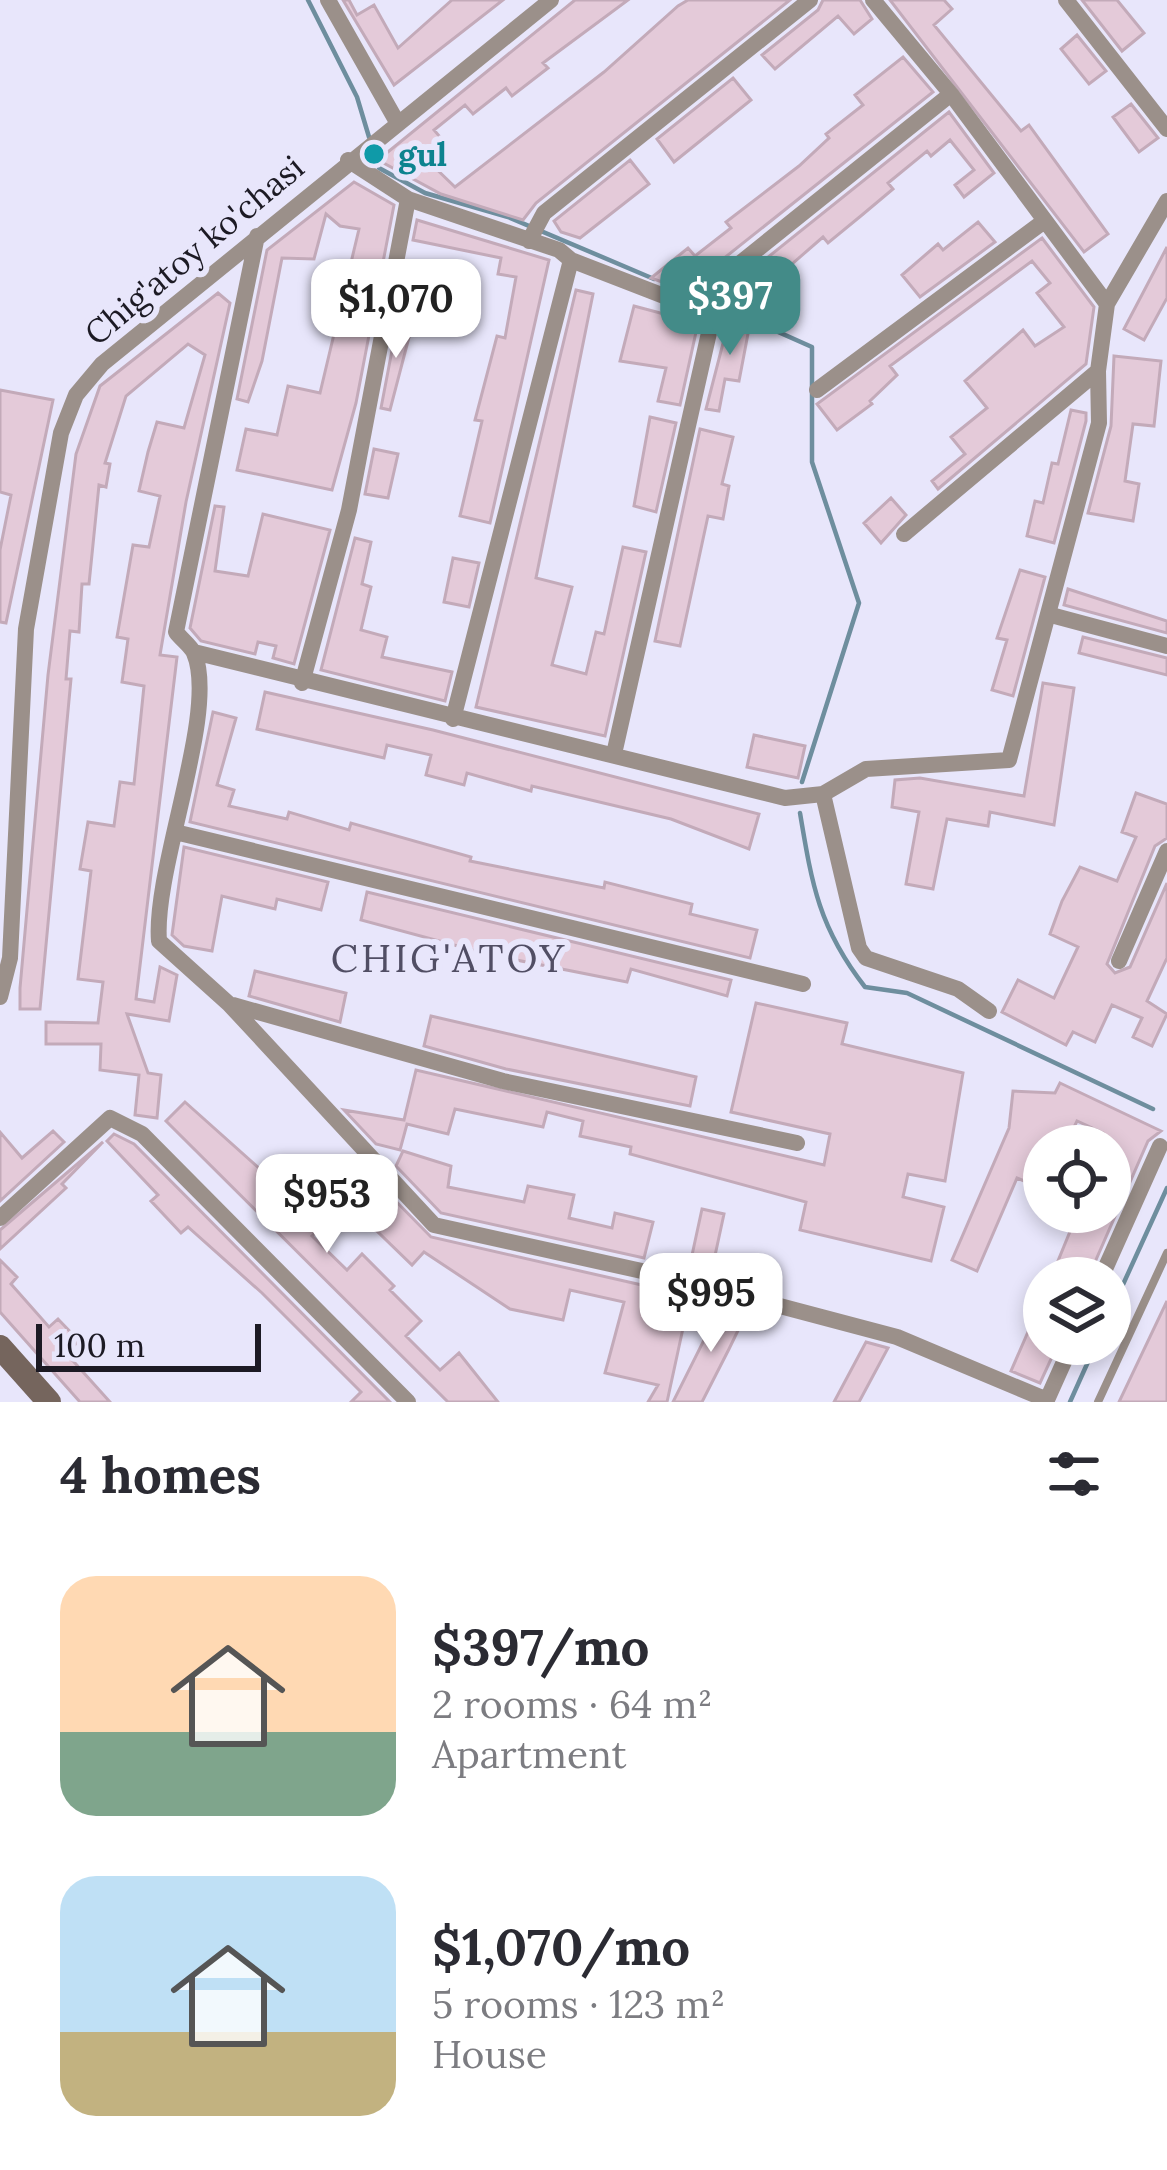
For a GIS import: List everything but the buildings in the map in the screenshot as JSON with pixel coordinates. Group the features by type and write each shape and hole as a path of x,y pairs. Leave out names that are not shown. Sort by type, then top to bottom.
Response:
{"main road":[{"path":"0,1347 49,1402"}],"street":[{"path":"328,0 397,122"},
{"name":"Chig'atoy ko'chasi","path":"0,997 10,958 26,629 61,433 76,395 102,364 551,0"},
{"path":"531,236 544,213 810,0"},
{"path":"873,0 951,94 1107,304"},
{"path":"1066,0 1167,129"},
{"path":"688,305 951,94"},
{"path":"348,160 408,199 531,236 571,260 713,315 614,754"},
{"path":"302,683 349,510 408,199"},
{"path":"257,236 179,610 176,632 194,652 302,683 785,798 823,794 866,769 1009,760 1052,615 1099,423 1098,371 1107,304 1167,200"},
{"path":"817,390 1043,222"},
{"path":"453,719 571,260"},
{"path":"904,534 1098,371"},
{"path":"1052,615 1167,646"},
{"path":"194,652 197,691 157,921 159,940 229,1004 434,1225 678,1279 897,1337 1046,1401 1062,1365"},
{"path":"823,794 866,958 958,989 988,1011"},
{"path":"175,832 803,984"},
{"path":"1119,961 1167,851"},
{"path":"229,1004 503,1081 797,1143"},
{"path":"0,1218 110,1118 142,1134 408,1402"},
{"path":"1110,1257 1160,1146"}],"lane":[{"path":"1098,1402 1167,1252"}],"waterway":[{"path":"308,0 357,97 369,137"},
{"path":"372,148 379,168 425,193 508,217 654,279"},
{"path":"665,283 693,295"},
{"path":"704,299 812,347 812,462 859,603 802,782"},
{"path":"800,813 827,925 865,987 907,993 1153,1109"},
{"path":"1131,1267 1167,1188"},
{"path":"1070,1402 1087,1365"}],"place":[{"name":"gul","path":"374,154"}],"district":[{"name":"CHIG'ATOY","path":"449,958"}]}
